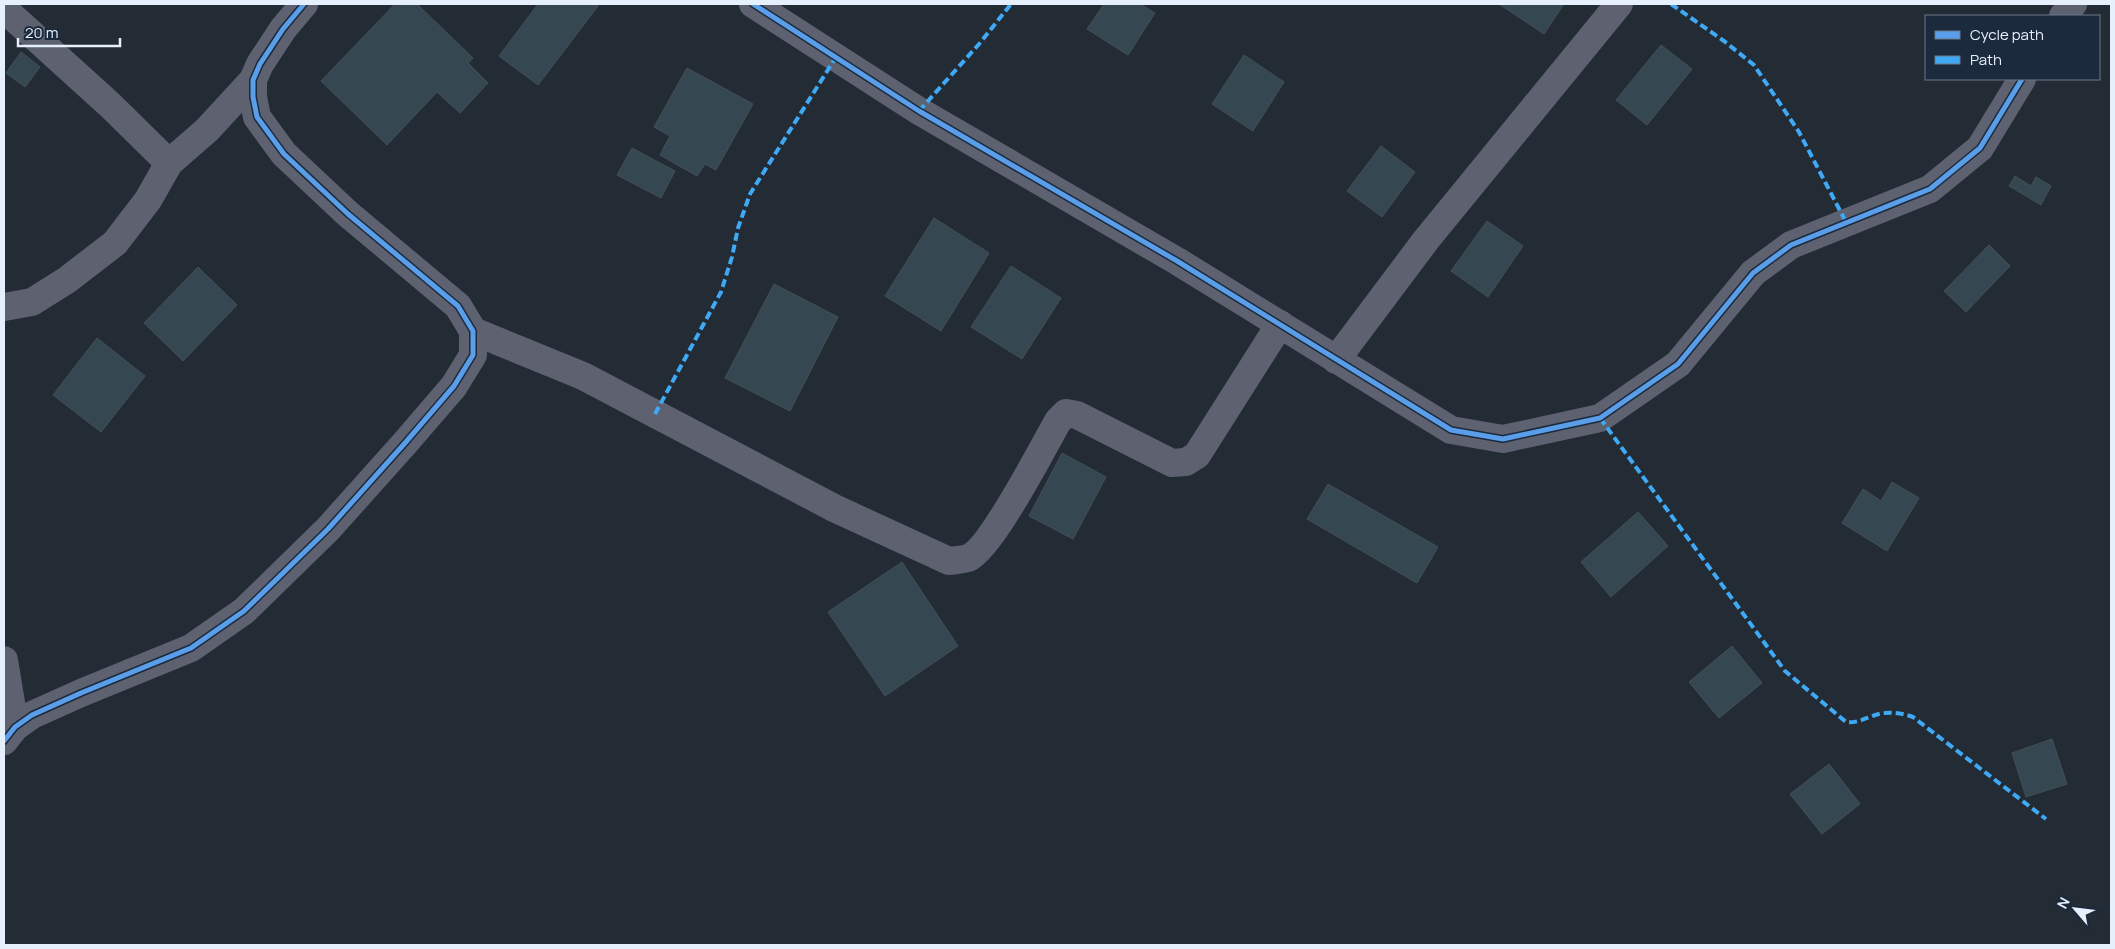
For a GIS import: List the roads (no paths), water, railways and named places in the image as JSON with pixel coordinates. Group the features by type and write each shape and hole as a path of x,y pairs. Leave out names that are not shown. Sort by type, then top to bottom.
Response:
{"street":[{"path":"4,307 32,302 67,280 115,243 148,200 169,163 207,130 253,80 260,64 304,4"},
{"path":"753,4 919,111 1177,261 1451,430 1503,439 1600,418 1678,364 1753,273 1791,245 1930,189 1980,148 2021,80"},
{"path":"1336,360 1426,240 1620,4"},
{"path":"2065,15 2073,4"},
{"path":"4,9 110,105 169,163"},
{"path":"253,80 256,117 284,154 348,214 458,306 474,331 583,376 834,508 949,561 969,558 983,546 1018,492 1058,421 1066,413 1077,415 1172,463 1186,462 1197,455 1280,324"},
{"path":"9,734 32,715 191,648 244,610 328,529 454,386 473,355 474,331"},
{"path":"4,660 9,734"}]}
